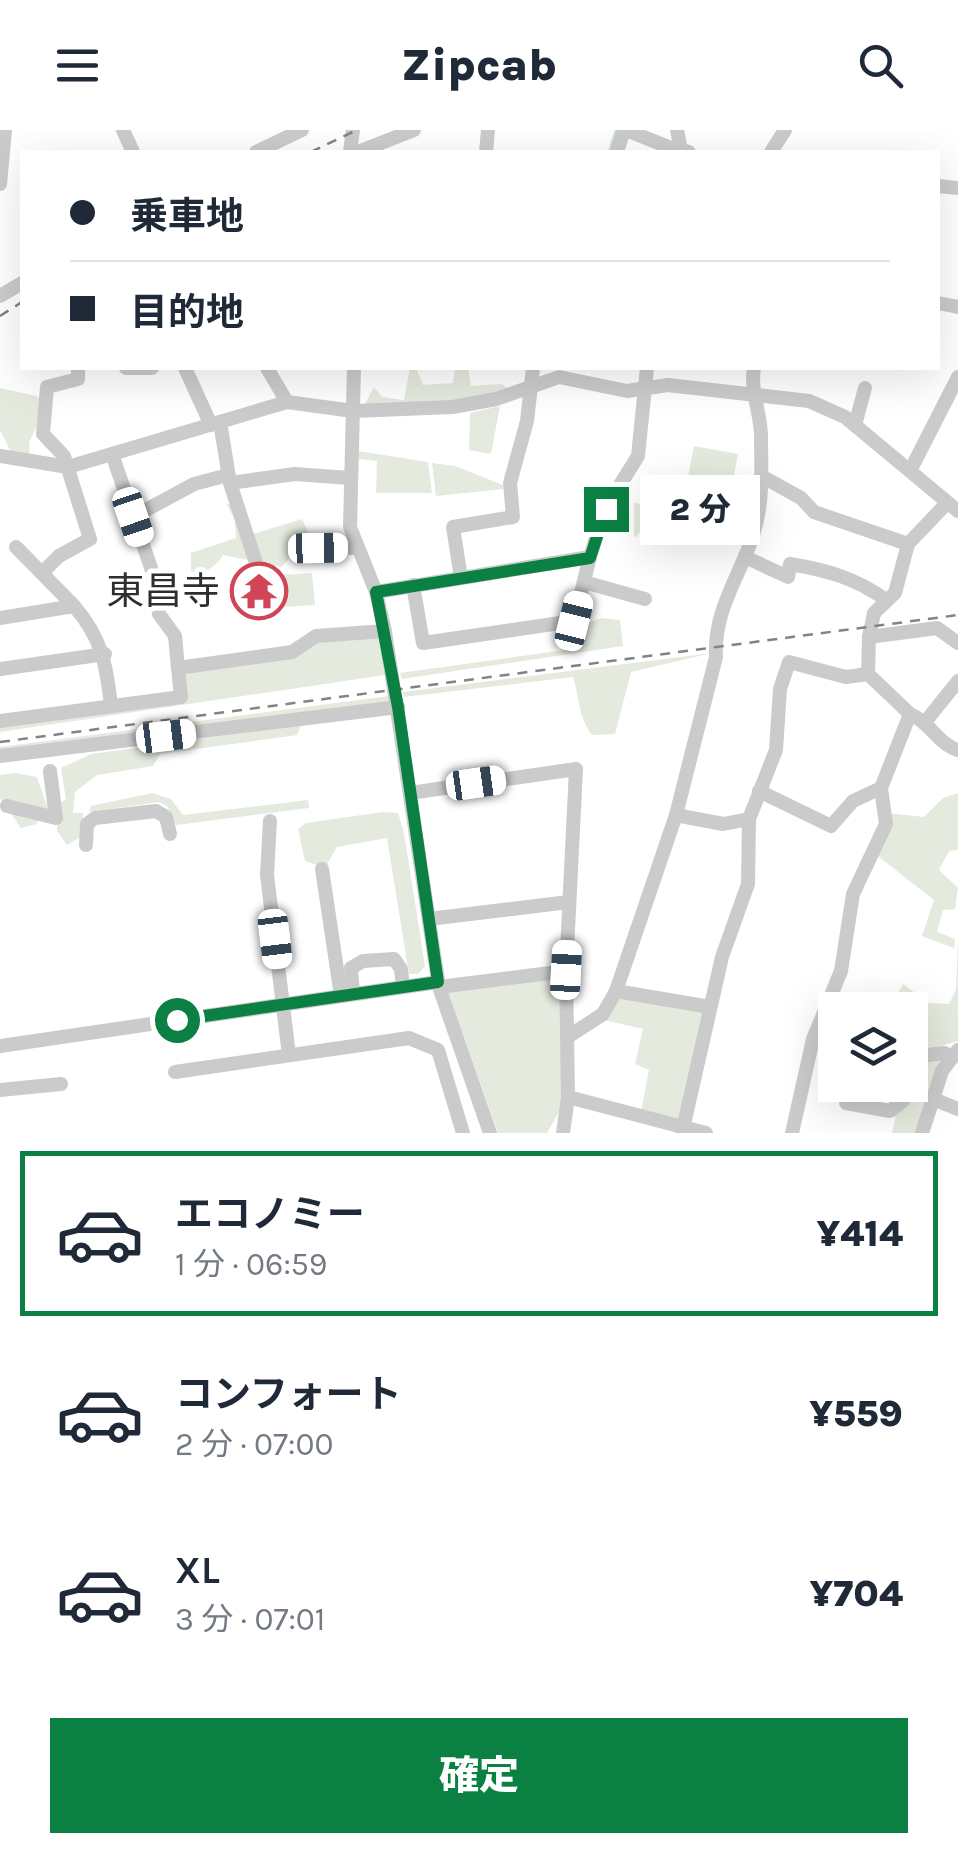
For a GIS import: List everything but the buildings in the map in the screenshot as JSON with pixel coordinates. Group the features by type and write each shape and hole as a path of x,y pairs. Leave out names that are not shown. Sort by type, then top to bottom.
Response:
{"street":[{"path":"0,184 4,130"},
{"path":"260,150 302,130"},
{"path":"359,150 414,130"},
{"path":"625,130 679,150"},
{"path":"42,572 59,556 90,539 60,449 44,439 45,396 52,384 78,379 78,370"},
{"path":"186,370 215,424 258,569"},
{"path":"268,370 287,402"},
{"path":"354,370 350,526 376,592 385,631 438,985 490,1133"},
{"path":"461,578 453,527 513,518 510,483 527,421 532,370"},
{"path":"413,585 423,643 574,621 606,509 638,456 647,370"},
{"path":"569,1036 603,1014 616,991 676,815 716,656 714,636 729,585 745,556 759,512 761,436 753,396 754,370"},
{"path":"0,456 68,467 287,402 353,410 477,404 560,377 627,391 668,384 753,396 785,395 809,401 855,425 952,507 908,544 895,593 874,613 868,674 910,714 926,720 949,748 958,750"},
{"path":"911,469 958,377"},
{"path":"855,425 865,388"},
{"path":"0,722 181,697 175,636 159,614 150,568 112,454"},
{"path":"133,517 194,484 295,474 350,478"},
{"path":"761,476 801,498 814,512 908,544"},
{"path":"16,546 95,631 105,654 111,705"},
{"path":"318,548 356,548"},
{"path":"745,556 788,577 790,564 824,570 868,587 886,600"},
{"path":"376,592 590,558"},
{"path":"584,582 645,599"},
{"path":"0,618 74,606"},
{"path":"869,637 936,628 958,643"},
{"path":"178,668 292,652 316,636 385,631"},
{"path":"0,669 105,654"},
{"path":"682,1130 710,1007 748,884 749,819 776,750 780,690 789,662 846,677 868,674"},
{"path":"926,720 958,681"},
{"path":"0,756 398,707"},
{"path":"792,1133 813,1038 842,971 853,894 886,824 882,788 910,714"},
{"path":"410,792 576,769 566,970 568,1097 562,1133"},
{"path":"7,806 56,818 50,771"},
{"path":"759,792 831,826 853,801 882,788"},
{"path":"86,845 85,830 95,818 156,811 166,817 170,834"},
{"path":"676,815 722,824 749,819"},
{"path":"270,821 267,875 289,1056"},
{"path":"322,870 347,995"},
{"path":"429,919 569,902"},
{"path":"347,995 350,968 375,958 394,959 403,987"},
{"path":"0,1046 403,987 566,970"},
{"path":"616,991 710,1007"},
{"path":"175,1072 409,1038 438,1050 463,1133"},
{"path":"928,1055 956,1053"},
{"path":"922,1133 956,1053"},
{"path":"0,1090 61,1084"},
{"path":"568,1097 682,1130 706,1133"},
{"path":"934,1099 958,1109"},
{"path":"846,1103 890,1111 902,1102"}],"shaded area":[{"path":"410,370 417,370 423,385 453,383 455,370 468,370 471,386 502,384 508,389 480,404 365,404 374,387 382,397 404,400"},
{"path":"0,388 37,396 45,407 29,443 30,458 14,458 0,430"},
{"path":"500,406 491,454 469,450 470,413"},
{"path":"694,446 738,454 729,501 685,491"},
{"path":"358,451 428,462 432,493 376,493 377,461 358,459"},
{"path":"432,463 455,466 503,485 503,489 436,496"},
{"path":"613,497 670,512 653,514 636,537 600,526"},
{"path":"226,503 244,512 253,534 302,519 308,532 281,567 223,555 210,569 191,571 191,553 236,538 235,520"},
{"path":"312,573 315,605 283,607 280,575"},
{"path":"601,618 620,620 623,646 402,679 400,673 579,648 577,628"},
{"path":"381,631 385,675 0,732 0,722 181,697 178,668 292,652 316,636"},
{"path":"712,653 631,672 615,734 592,735 581,713 573,677 404,697 403,692"},
{"path":"389,696 389,708 0,756 0,747"},
{"path":"301,725 297,735 160,754 153,766 97,775 75,792 73,813 83,813 82,836 67,845 57,831 59,803 66,800 61,768 91,754"},
{"path":"0,775 37,777 48,809 36,824 21,828 0,798"},
{"path":"152,793 171,799 183,815 308,800 309,808 176,825 167,806 159,802 89,812 91,806"},
{"path":"958,793 958,850 949,851 939,870 958,888 955,909 943,910 937,932 955,939 954,948 922,936 934,900 874,853 887,813 924,817 943,798"},
{"path":"398,813 404,833 425,966 418,974 409,974 387,838 337,847 325,868 305,861 298,829 306,823"},
{"path":"958,938 958,1041 928,1050 928,1002 949,1004 956,989"},
{"path":"563,971 563,1105 547,1133 498,1133 446,986"},
{"path":"621,992 709,1011 679,1126 641,1112 649,1070 635,1064 643,1029 604,1020"},
{"path":"928,1056 953,1057 926,1133 892,1133 898,1105 928,1102"}],"waterway":[{"path":"610,150 616,130"}],"railway":[{"path":"315,150 357,130"},
{"path":"0,316 20,303"},
{"path":"0,742 958,615"}],"place":[{"name":"東昌寺","path":"259,591"}],"route":[{"path":"177,1020 438,982 398,707 376,592 590,558 606,509"}]}
